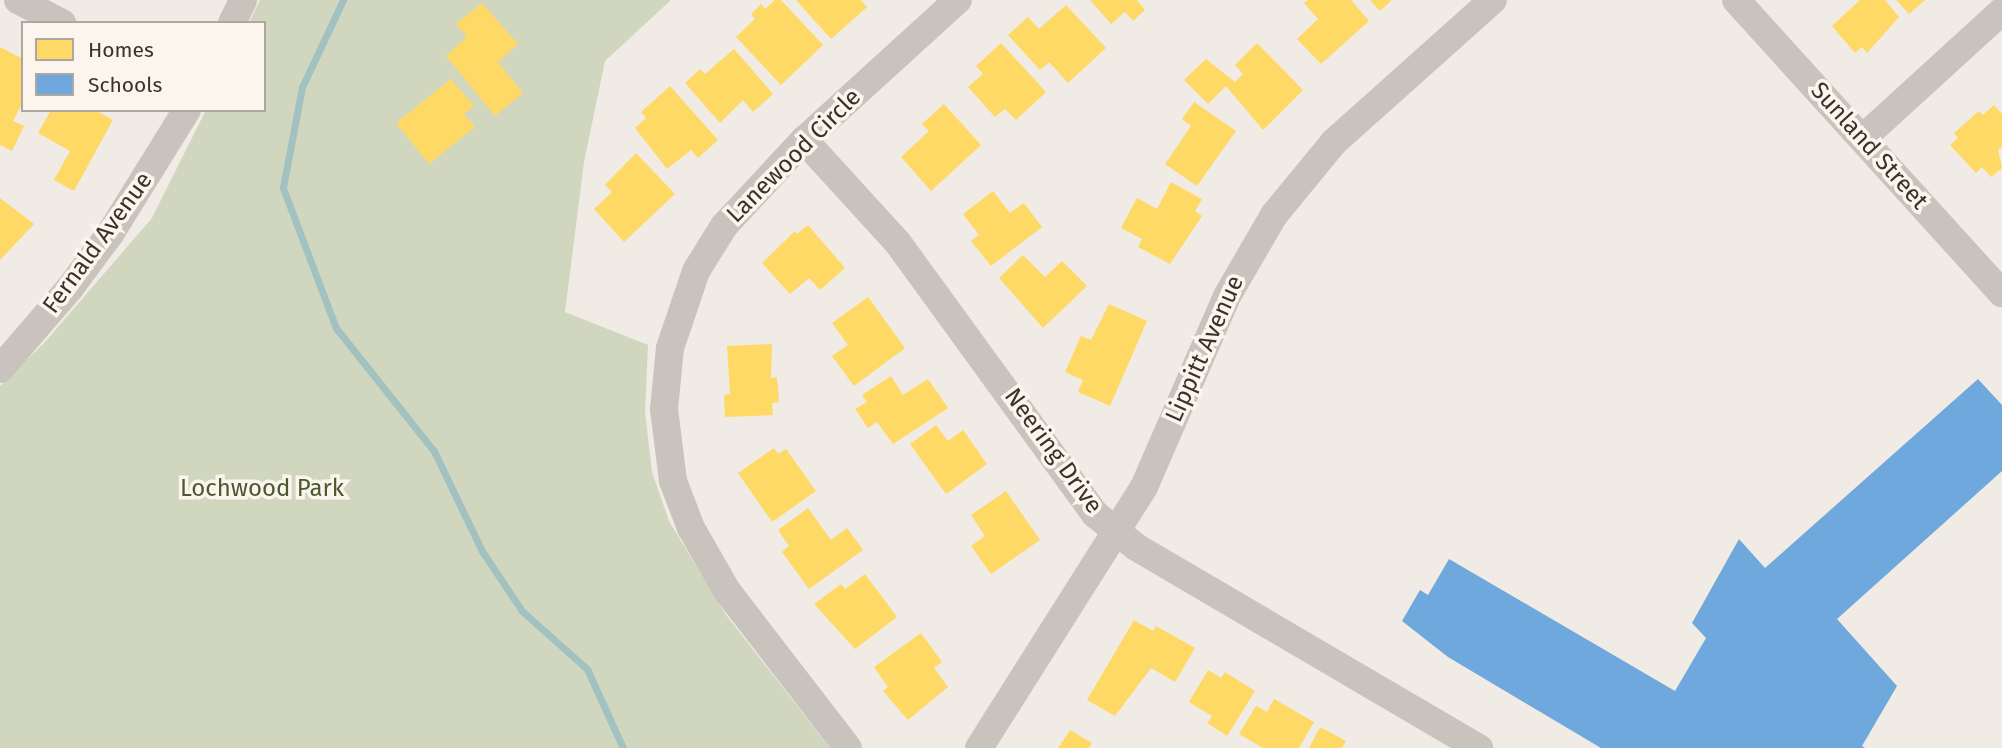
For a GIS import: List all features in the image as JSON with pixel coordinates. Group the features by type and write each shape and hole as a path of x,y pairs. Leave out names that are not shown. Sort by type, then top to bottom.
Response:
{"street":[{"path":"18,0 58,21"},
{"path":"233,21 243,0"},
{"name":"Lanewood Circle","path":"848,748 727,591 691,528 673,481 664,409 670,348 696,271 724,226 804,140 958,0"},
{"name":"Lippitt Avenue","path":"979,748 1144,487 1227,296 1274,215 1334,142 1493,0"},
{"name":"Sunland Street","path":"1736,0 2002,293"},
{"path":"1863,138 2002,11"},
{"name":"Fernald Avenue","path":"0,369 71,288 110,234 186,112"},
{"name":"Neering Drive","path":"804,140 898,243 1095,514 1116,531 1479,748"}],"green space":[{"name":"Lochwood Park","path":"260,0 671,0 605,61 584,162 565,312 648,345 645,412 652,472 669,521 726,615 830,748 0,748 0,386 45,342 152,218 205,112 266,112 266,21 250,21"}],"building: Homes":[{"path":"775,0 781,0 823,45 781,85 736,37 755,19 751,14 761,4 765,9"},
{"path":"796,0 861,0 867,7 831,39"},
{"path":"1090,0 1137,0 1145,10 1133,21 1125,12 1111,24"},
{"path":"1308,0 1351,0 1369,21 1321,64 1297,39 1318,19 1304,3"},
{"path":"1370,0 1392,0 1380,11"},
{"path":"1860,0 1885,0 1899,17 1867,53 1862,47 1855,53 1832,26"},
{"path":"1896,0 1925,0 1909,14"},
{"path":"482,3 518,44 498,62 523,93 495,116 446,56 467,37 456,24"},
{"path":"1066,5 1106,48 1068,83 1049,62 1040,70 1008,35 1028,17 1039,29"},
{"path":"1001,43 1046,92 1016,120 1005,109 995,117 968,87 983,74 976,66"},
{"path":"1257,43 1303,90 1263,130 1226,86 1208,104 1184,80 1206,59 1235,82 1243,74 1235,65"},
{"path":"0,47 21,58 21,106 13,121 24,126 12,151 0,145"},
{"path":"734,49 773,94 753,112 743,100 720,123 685,83 700,69 705,74"},
{"path":"451,79 474,106 464,114 475,127 429,164 396,123"},
{"path":"670,86 718,140 698,158 691,150 667,169 635,128 646,118 641,112"},
{"path":"1194,102 1236,131 1197,186 1165,164 1191,126 1182,119"},
{"path":"944,104 981,145 931,191 901,157 929,131 922,124"},
{"path":"1994,105 2002,114 2002,147 1998,150 2002,168 1991,177 1982,167 1976,173 1950,145 1958,138 1954,133 1979,111 1983,115"},
{"path":"50,112 99,112 113,120 74,191 54,180 70,151 38,133"},
{"path":"636,153 675,194 624,242 594,209 612,192 605,185"},
{"path":"1171,182 1202,199 1195,211 1202,216 1170,264 1138,247 1142,239 1121,228 1137,198 1157,209"},
{"path":"993,191 1010,213 1024,203 1042,227 991,266 971,241 979,235 963,214"},
{"path":"0,198 34,224 0,260"},
{"path":"808,225 845,268 820,290 809,278 790,294 762,263 795,231 797,234"},
{"path":"1023,255 1045,277 1062,261 1087,286 1043,328 999,278"},
{"path":"868,297 905,348 854,386 832,356 848,345 832,323"},
{"path":"1109,304 1147,321 1110,406 1078,392 1083,380 1065,372 1081,336 1091,340"},
{"path":"772,344 771,378 777,377 779,402 772,403 773,415 725,417 724,395 730,394 727,346"},
{"path":"891,376 903,395 928,379 948,408 893,444 877,422 868,428 855,409 867,402 862,395"},
{"path":"936,425 948,441 963,430 987,464 946,494 910,444"},
{"path":"774,448 778,454 786,449 816,491 772,522 738,473"},
{"path":"1006,491 1040,540 991,574 971,546 985,536 971,515"},
{"path":"808,508 831,540 847,528 863,550 809,589 782,552 789,546 778,530"},
{"path":"865,574 897,617 855,649 814,604 841,584 845,589"},
{"path":"1134,620 1153,631 1156,626 1195,648 1175,682 1151,668 1115,716 1087,700"},
{"path":"921,633 942,662 934,668 948,687 908,720 883,691 888,687 874,667"},
{"path":"1208,670 1221,678 1225,672 1255,691 1227,736 1207,723 1212,716 1189,702"},
{"path":"1274,699 1314,722 1299,748 1263,748 1239,734 1256,706 1267,712"},
{"path":"1320,727 1346,741 1342,748 1309,748"},
{"path":"1070,730 1092,743 1089,748 1058,748"}],"building: Schools":[{"path":"1978,379 2002,405 2002,471 1837,619 1897,686 1862,746 1865,748 1601,748 1448,657 1402,621 1420,590 1428,595 1449,559 1675,691 1706,638 1692,623 1739,539 1765,568"}],"waterway":[{"path":"343,0 302,87 283,188 336,328 434,451 482,551 522,611 587,669 623,748"}]}
